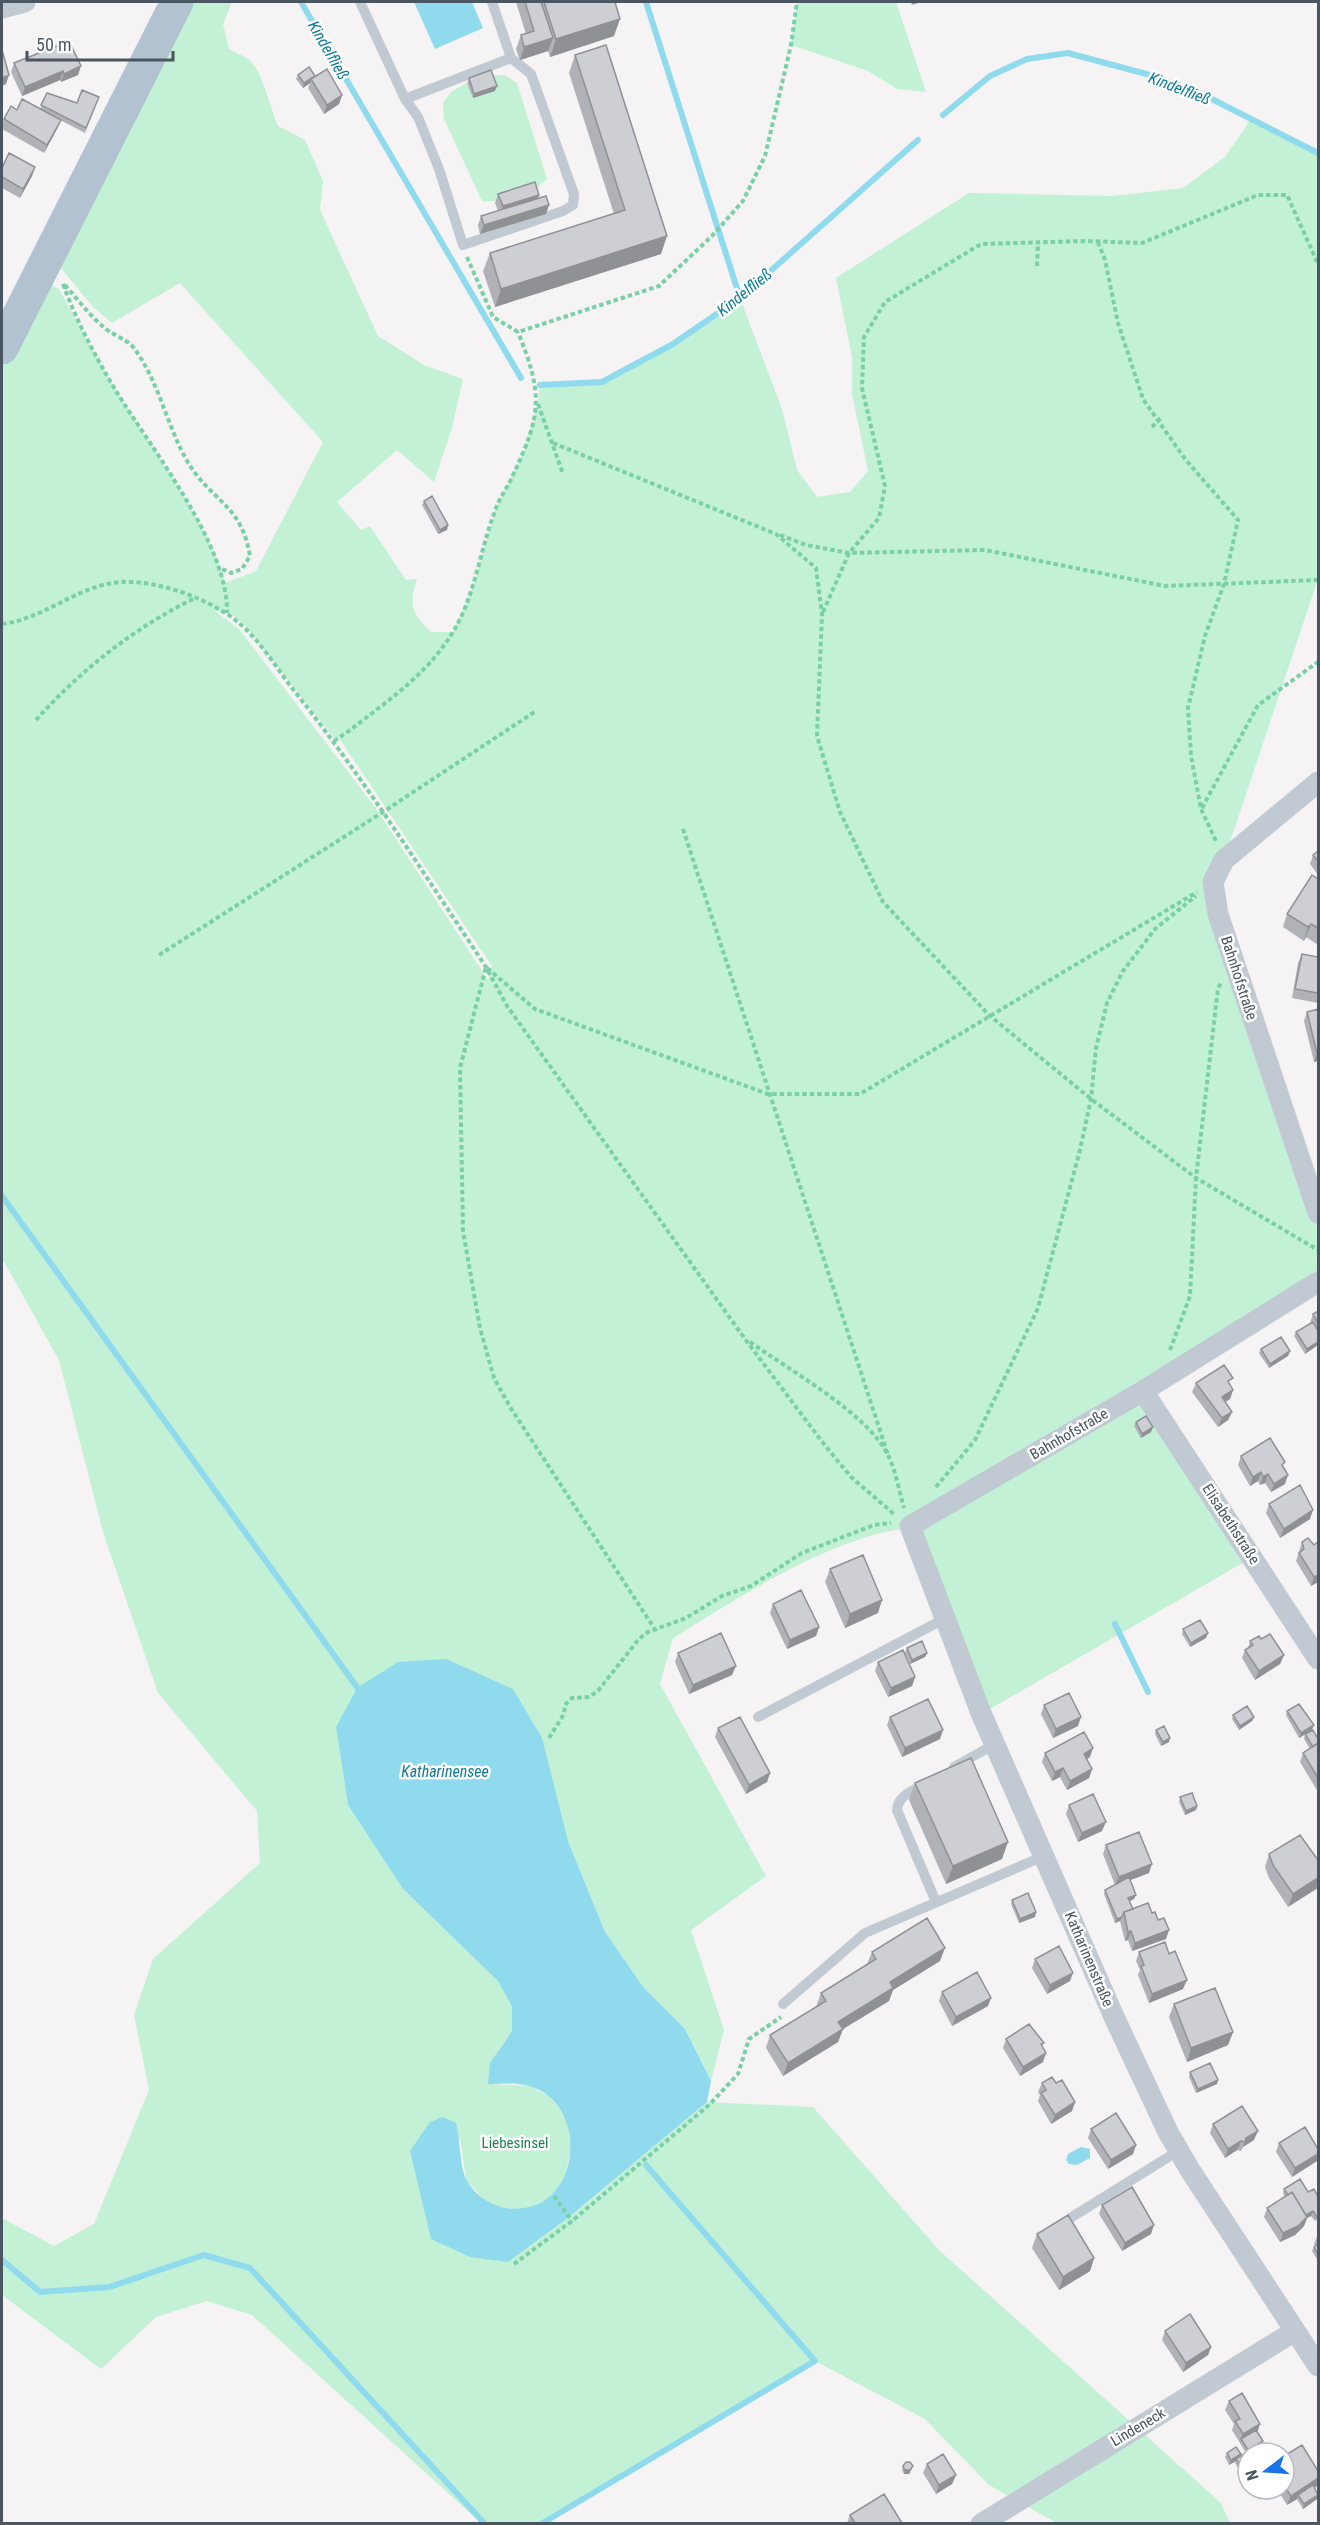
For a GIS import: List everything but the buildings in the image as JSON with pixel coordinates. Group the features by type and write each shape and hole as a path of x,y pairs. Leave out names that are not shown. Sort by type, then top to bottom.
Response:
{"main road":[{"path":"2,348 53,275 177,2"}],"street":[{"path":"2,8 25,2"},
{"path":"1213,882 1224,860 1318,782"},
{"name":"Bahnhofstraße","path":"1213,882 1218,914 1318,1213"},
{"name":"Bahnhofstraße","path":"907,1524 1151,1385 1318,1282"},
{"name":"Elisabethstraße","path":"1151,1385 1318,1659"},
{"name":"Katharinenstraße","path":"907,1524 995,1744 1115,2019 1178,2151 1318,2366"},
{"name":"Lindeneck","path":"981,2523 1295,2331"}],"lane":[{"path":"360,2 405,99 418,117 439,169 463,245 563,211 573,205 574,194 531,74 511,58 492,2"},
{"path":"405,99 511,58"},
{"path":"758,1717 944,1619"},
{"path":"936,1902 897,1810 897,1803 902,1797 995,1744"},
{"path":"783,2004 865,1933 1044,1856"},
{"path":"1072,2217 1178,2151"}],"path":[{"path":"518,332 659,286 712,236 743,201 765,156 791,45 797,2"},
{"path":"822,614 849,553 879,518 885,486 862,388 864,337 885,302 981,244 1142,243 1258,195 1287,195 1318,264"},
{"path":"1037,266 1038,242"},
{"path":"1098,242 1105,260 1118,322 1143,399 1185,459 1238,520 1224,584 1205,636 1188,708 1191,756 1202,809 1224,860"},
{"path":"463,245 493,317 518,332 534,372 538,403 563,474"},
{"path":"53,275 107,330 130,344 145,363 171,430 187,461 206,488 234,511 247,535 250,556 242,569 231,573 221,569"},
{"path":"53,275 116,390 184,498 221,569 228,598 227,613"},
{"path":"334,741 416,677 439,653 453,632 474,584 495,510 524,451 538,403"},
{"path":"1152,427 1159,419"},
{"path":"553,443 776,534 806,545 849,553 985,550 1165,586 1318,580"},
{"path":"776,534 816,568 822,614 817,736 840,812 884,902 989,1015 1091,1099 1197,1178 1318,1250"},
{"path":"2,624 43,612 93,587 122,582 154,586 195,597 215,604 242,624 334,741 384,812 486,967 507,1006 745,1339 851,1477 878,1503 907,1524"},
{"path":"36,720 58,695 117,644 158,616 195,597"},
{"path":"1202,809 1258,705 1318,662"},
{"path":"159,955 384,812 536,711"},
{"path":"683,829 888,1455 907,1524"},
{"path":"486,967 535,1009 768,1094 860,1094 1213,882"},
{"path":"931,1494 975,1440 1038,1308 1091,1099 1096,1048 1107,1003 1123,971 1155,929 1213,882"},
{"path":"1151,1385 1190,1296 1197,1178 1218,988 1234,962"},
{"path":"486,967 460,1068 463,1231 480,1328 494,1378 510,1407 656,1631"},
{"path":"745,1339 859,1421 888,1455"},
{"path":"549,1738 564,1714 565,1705 573,1698 593,1695 639,1639 686,1617 715,1599 751,1586 802,1553 874,1525 907,1524"},
{"path":"514,2264 709,2105 738,2074 749,2039 781,2017 783,2004"},
{"path":"554,2196 570,2219"}],"green space":[{"name":"Liebesinsel","path":"184,2 232,2 223,24 229,49 248,59 257,69 278,126 305,140 323,181 320,210 378,336 424,365 463,379 452,428 434,482 397,450 337,502 361,530 370,526 406,580 417,579 413,602 416,614 424,625 431,632 453,632 474,584 495,510 524,451 538,403 540,385 602,382 673,344 740,298 782,409 797,470 817,497 850,492 868,471 852,394 852,357 836,278 969,193 1113,196 1183,188 1225,157 1251,119 1318,153 1318,579 1224,860 1213,882 1318,1213 1318,1282 1143,1391 1253,1557 983,1713 907,1528 878,1534 817,1556 756,1588 673,1638 660,1684 766,1876 691,1930 724,2030 711,2081 685,2029 644,1988 605,1932 568,1841 336,1727 348,1805 403,1889 498,1981 512,2007 512,2031 499,2049 488,2084 530,2086 550,2097 566,2117 571,2149 564,2180 554,2196 524,2210 489,2205 466,2180 460,2137 431,2239 569,2217 707,2102 813,2107 939,2250 1221,2503 1230,2523 1057,2523 989,2485 925,2419 815,2361 541,2523 481,2523 252,2315 207,2301 156,2317 101,2369 2,2295 2,2218 54,2246 94,2224 149,2090 134,2015 153,1959 260,1863 257,1811 158,1693 103,1532 59,1360 2,1258 2,367 47,283 59,289 111,382 197,518 218,562 225,583 256,571 323,442 180,283 112,323 94,308 55,261","holes":["215,611 229,612 244,624 334,738 339,738 492,966 488,980 375,807 239,629"]},
{"path":"797,2 896,2 926,92 897,89 868,71 791,45"},
{"path":"490,75 505,75 517,83 547,179 533,189 500,201 482,201 444,119 443,103 451,92 467,83 473,98"}],"water":[{"path":"414,2 472,2 483,28 435,49"},
{"name":"Katharinensee","path":"446,1659 513,1689 542,1738 568,1841 605,1932 644,1988 685,2029 711,2081 707,2102 569,2217 508,2262 470,2257 431,2239 410,2151 430,2122 443,2117 456,2123 461,2162 467,2181 475,2191 484,2199 500,2207 531,2207 551,2196 563,2179 570,2158 569,2135 563,2114 549,2097 529,2086 488,2084 490,2063 512,2031 512,2007 498,1981 403,1889 348,1805 336,1727 357,1688 398,1662"},
{"path":"1081,2147 1090,2149 1090,2158 1077,2165 1069,2164 1066,2160 1068,2154"}],"waterway":[{"name":"Kindelfließ","path":"301,2 521,378"},
{"path":"646,2 740,298"},
{"name":"Kindelfließ","path":"943,115 990,76 1027,59 1068,53 1150,75 1204,95 1318,153"},
{"name":"Kindelfließ","path":"540,385 602,382 673,344 740,298 918,140"},
{"path":"2,1196 362,1694"},
{"path":"1115,1624 1148,1692"},
{"path":"541,2524 815,2361 646,2165"},
{"path":"2,2260 40,2292 109,2287 204,2255 250,2268 485,2524"}]}
